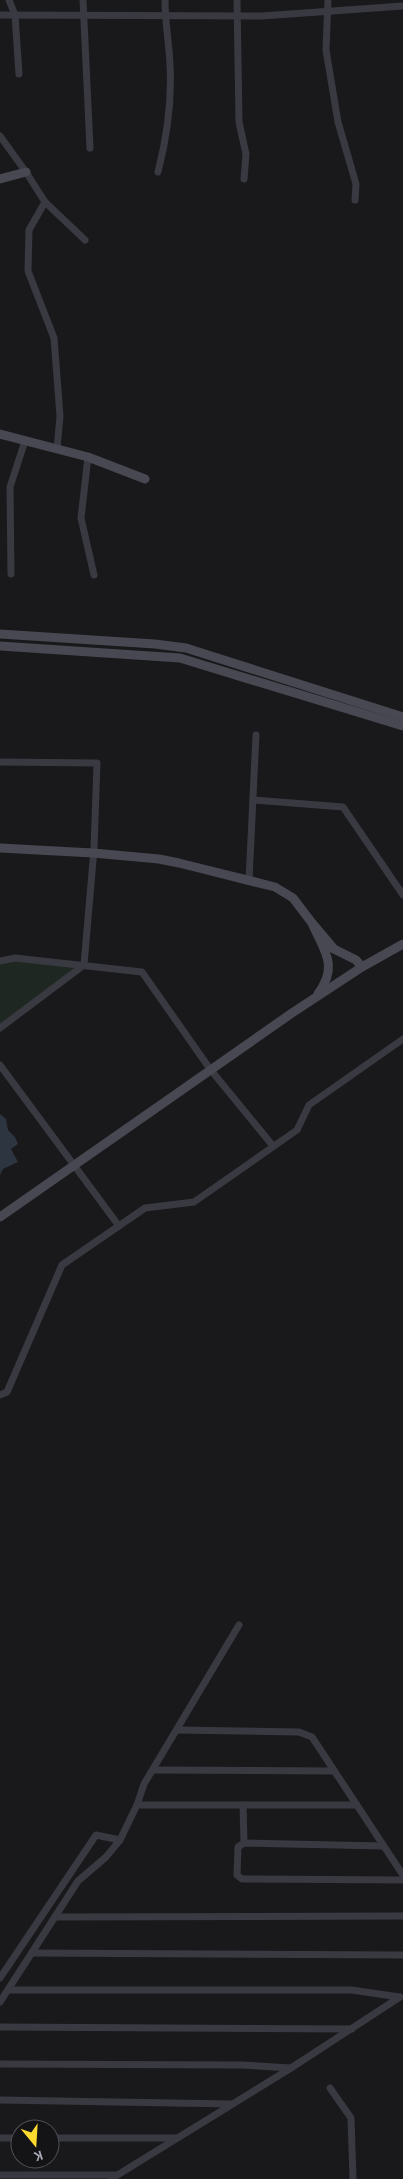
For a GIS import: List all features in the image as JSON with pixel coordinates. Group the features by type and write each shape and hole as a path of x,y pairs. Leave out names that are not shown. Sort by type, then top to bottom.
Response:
{"street":[{"path":"9,0 15,16 19,74"},
{"path":"83,0 90,148"},
{"path":"158,172 169,119 170,66 165,0"},
{"path":"237,0 240,122 246,154 244,179"},
{"path":"328,0 326,50 338,122 356,184 355,200"},
{"path":"0,15 236,16 403,6"},
{"path":"0,136 45,202 85,240"},
{"path":"0,179 26,172"},
{"path":"45,202 29,230 28,271 54,338 60,416 57,449"},
{"path":"0,434 88,457 145,479"},
{"path":"11,574 10,487 25,441"},
{"path":"88,457 81,518 94,575"},
{"path":"0,634 155,644 186,648 403,717"},
{"path":"0,646 180,658 403,726"},
{"path":"249,880 256,735"},
{"path":"0,762 97,763 93,853 84,965 0,1028"},
{"path":"253,800 343,807 403,895"},
{"path":"0,848 159,859 275,887 293,898 334,949 356,960 362,967"},
{"path":"312,923 335,973 346,975 352,973"},
{"path":"0,1217 210,1068 352,973 403,944"},
{"path":"0,961 15,958 142,972 210,1068 273,1146"},
{"path":"315,998 325,984 329,961"},
{"path":"2,1392 62,1265 145,1208 194,1202 297,1130 309,1105 403,1039"},
{"path":"0,1066 72,1166 119,1226"},
{"path":"0,2002 78,1881 106,1857 120,1840 137,1805 144,1784 239,1625"},
{"path":"178,1730 299,1732 312,1737 403,1875"},
{"path":"154,1770 334,1772"},
{"path":"137,1805 356,1805"},
{"path":"244,1805 244,1843"},
{"path":"0,1978 96,1835 120,1840"},
{"path":"384,1846 244,1843 238,1847 237,1875 242,1880 403,1880"},
{"path":"55,1917 403,1916"},
{"path":"32,1953 403,1955"},
{"path":"8,1990 352,1990 401,1996"},
{"path":"0,2175 114,2177 291,2068 401,1996"},
{"path":"0,2027 352,2029"},
{"path":"0,2064 243,2065 291,2068"},
{"path":"330,2088 351,2118 353,2179"},
{"path":"0,2100 232,2104"},
{"path":"60,2138 177,2138"}],"shaded area":[{"path":"15,958 84,965 0,1028 0,961"}],"water":[{"path":"0,1114 6,1119 8,1130 15,1137 18,1144 11,1149 18,1162 3,1169 0,1175"}]}
